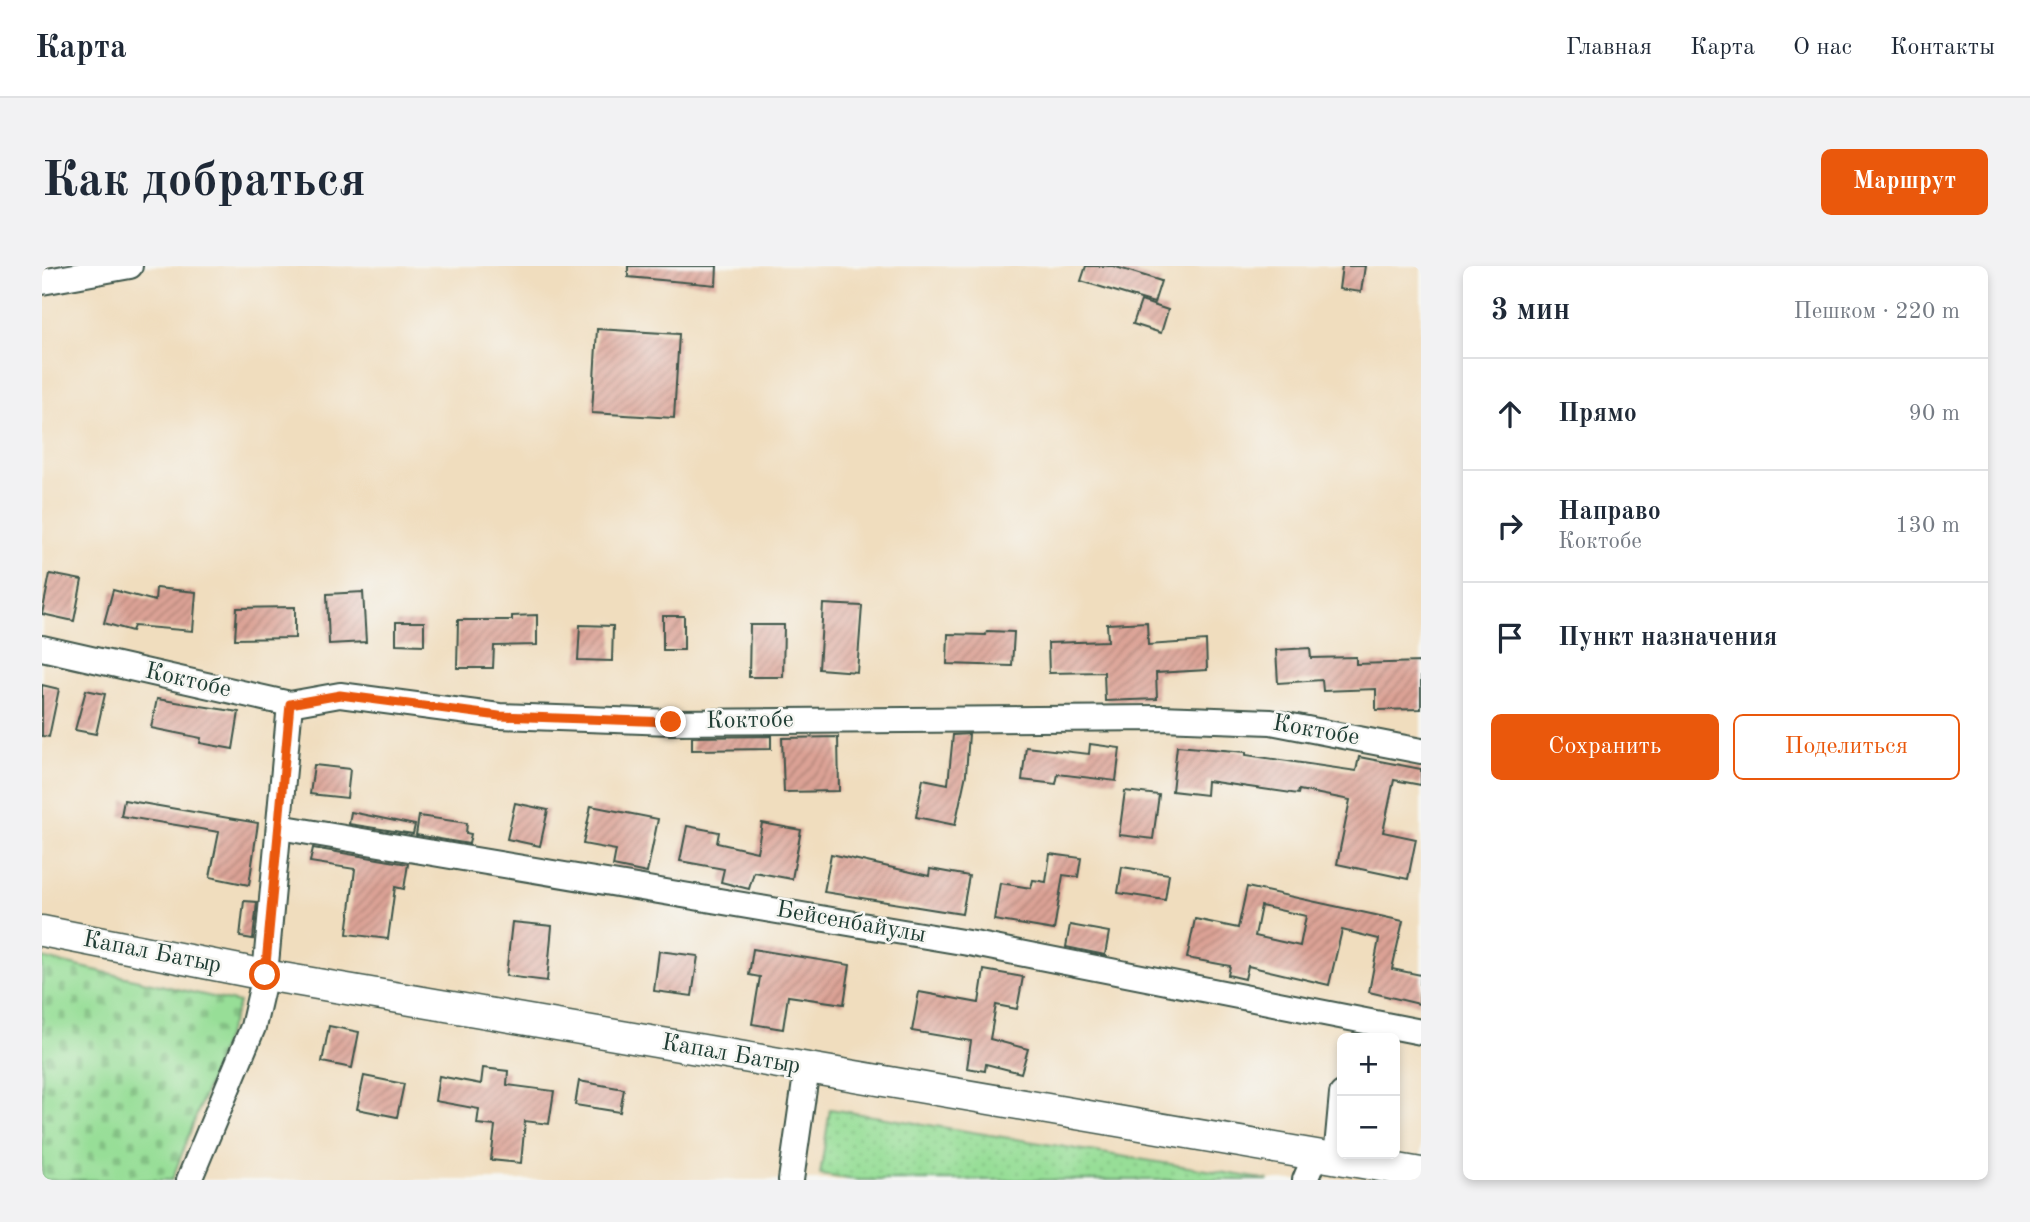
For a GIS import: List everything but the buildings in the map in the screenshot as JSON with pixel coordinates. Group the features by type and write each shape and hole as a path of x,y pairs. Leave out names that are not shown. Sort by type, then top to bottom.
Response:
{"main road":[{"name":"Капал Батыр","path":"42,931 265,975 807,1068 1318,1165 1421,1173"}],"street":[{"path":"42,282 130,266"},
{"name":"Коктобе","path":"42,648 290,704 340,695 499,716 671,722 1160,718 1271,722 1421,751"},
{"path":"189,1180 253,1027 265,975 290,704"},
{"name":"Бейсенбайулы","path":"279,827 974,944 1349,1028 1421,1032"},
{"path":"791,1180 807,1068"},
{"path":"1318,1165 1341,1096"}],"green space":[{"path":"42,958 239,1003 172,1180 42,1180"},
{"path":"830,1109 1269,1180 857,1180 820,1175"}],"route":[{"path":"265,975 290,704 340,695 499,716 671,722"}]}
